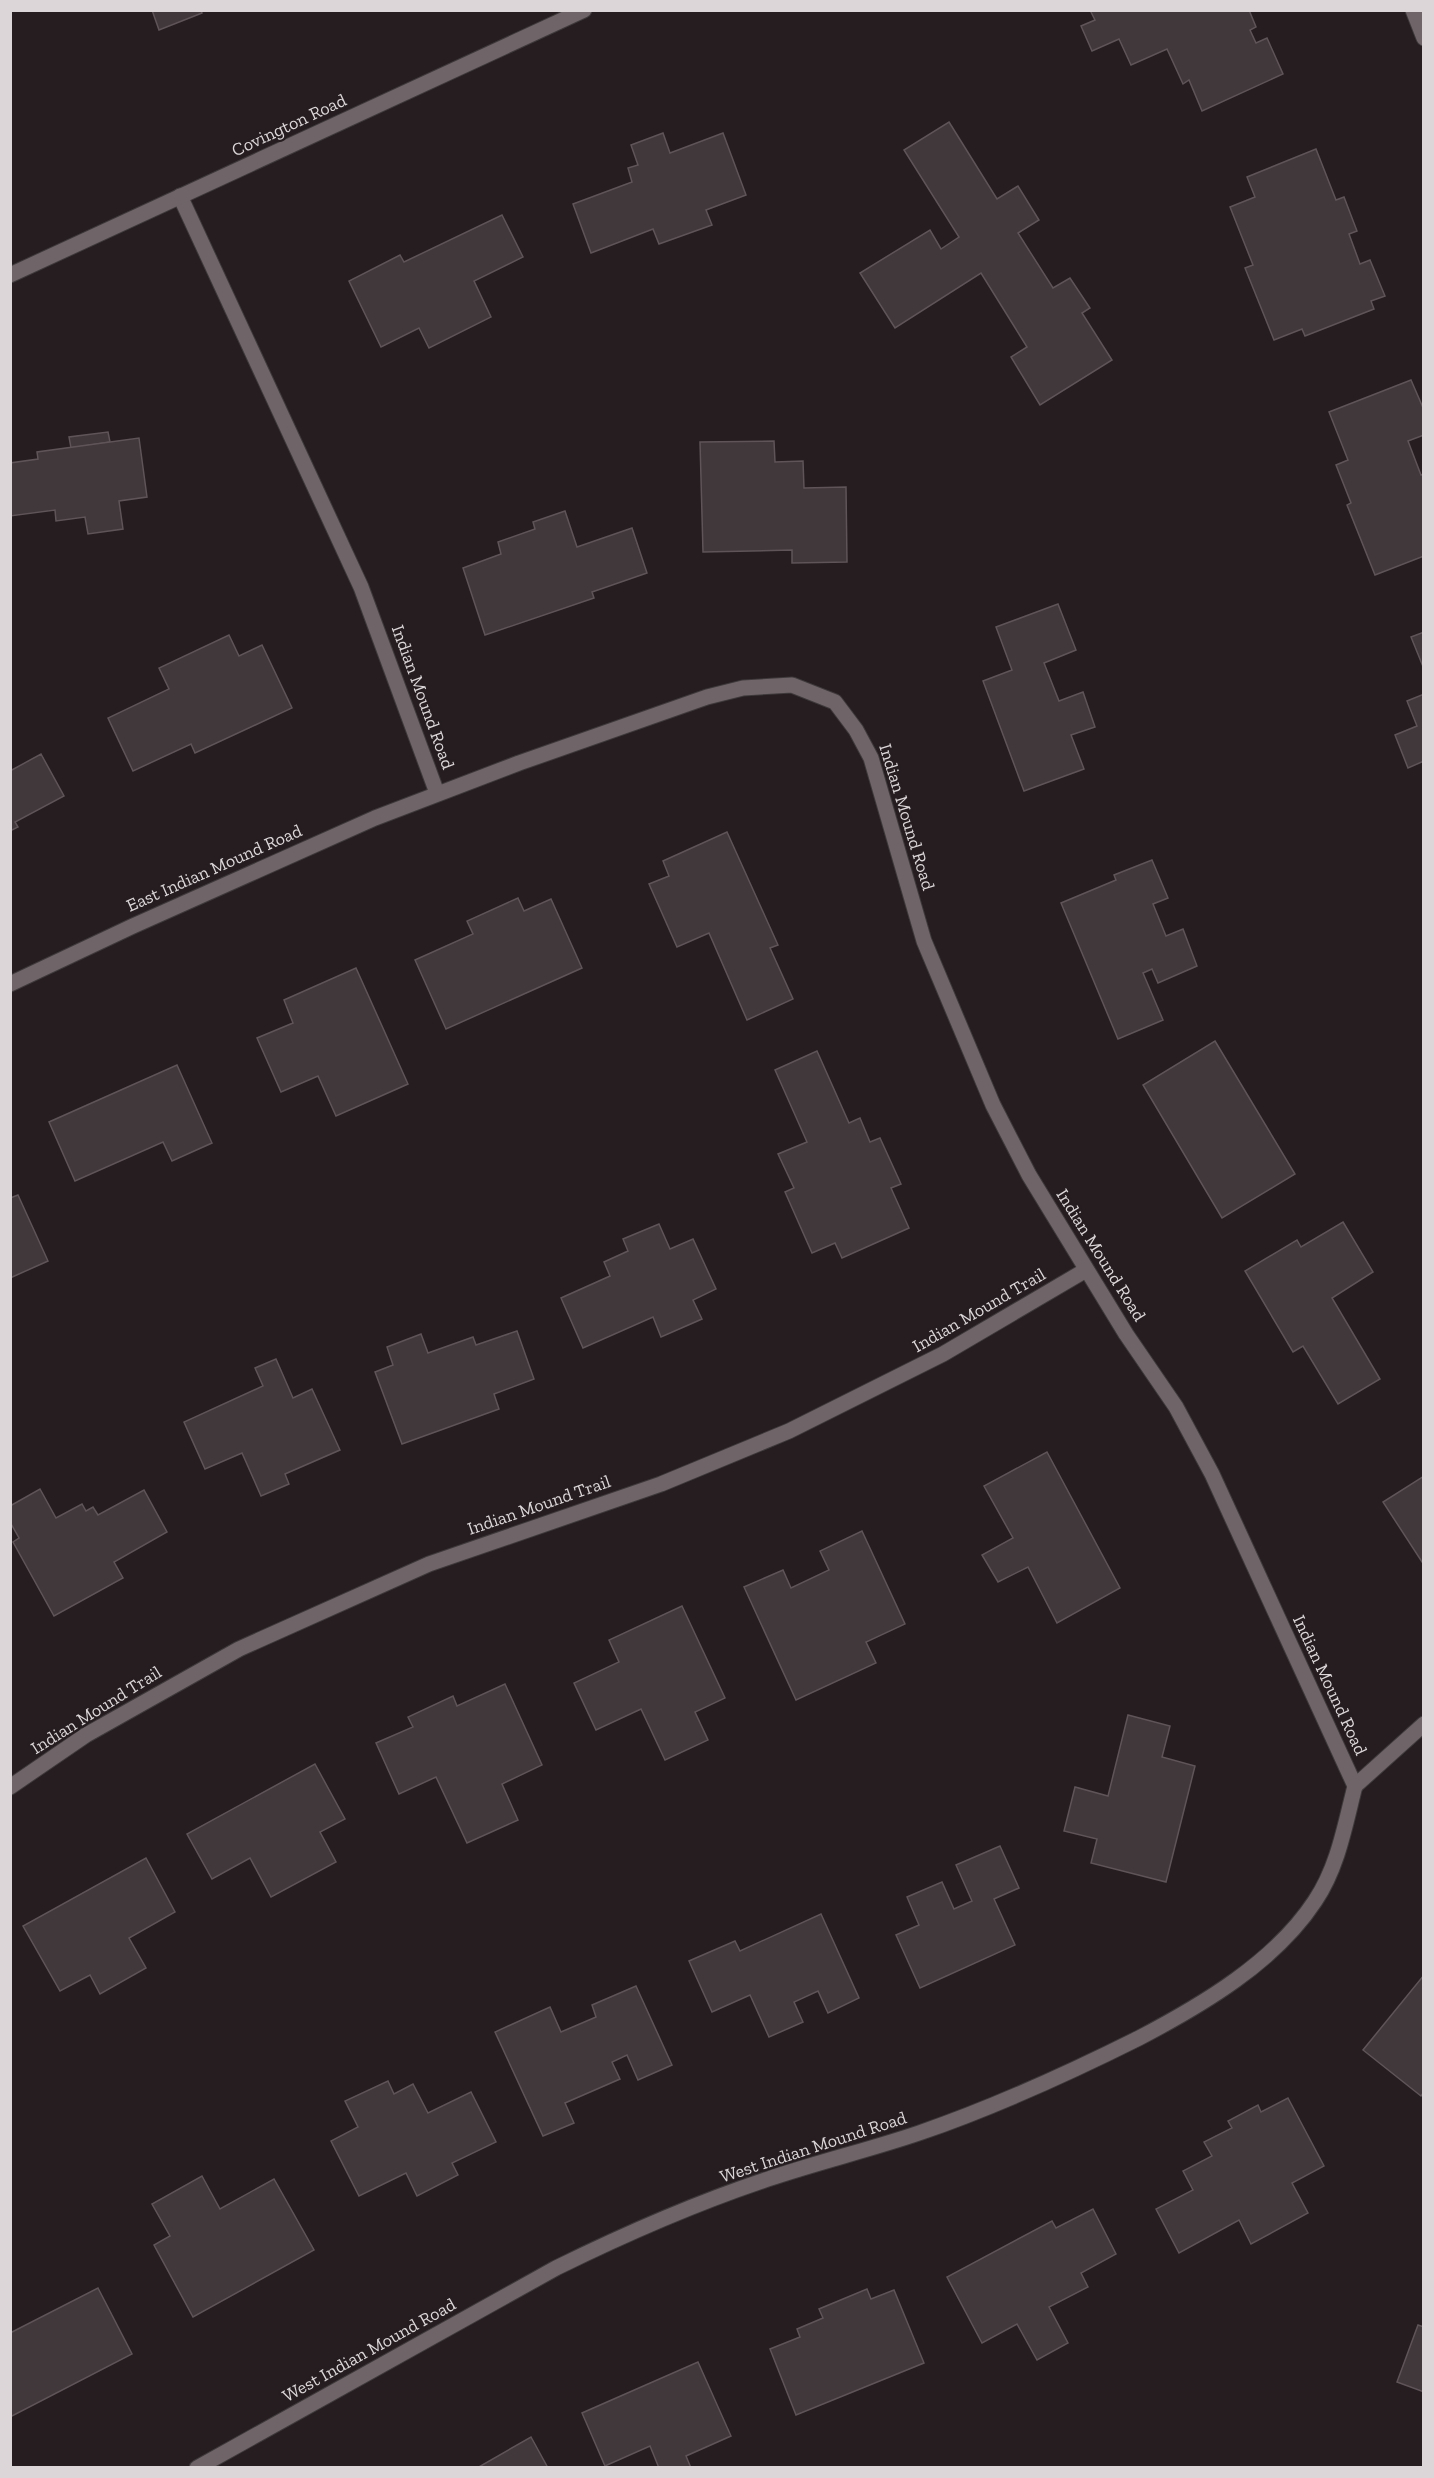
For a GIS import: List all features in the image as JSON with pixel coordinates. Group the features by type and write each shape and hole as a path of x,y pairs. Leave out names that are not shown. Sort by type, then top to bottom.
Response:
{"street":[{"name":"Covington Road","path":"10,275 584,10"},
{"path":"1413,10 1424,38"},
{"name":"Indian Mound Road","path":"180,196 361,587 437,793 696,701 743,688 792,685 835,702 856,730 871,758 924,941 993,1105 1029,1175 1126,1334 1176,1407 1212,1474 1355,1786 1424,1724"},
{"name":"East Indian Mound Road","path":"10,984 313,844 437,793"},
{"name":"Indian Mound Trail","path":"10,1787 86,1735 239,1648 429,1564 661,1484 789,1431 943,1354 1086,1270"},
{"name":"West Indian Mound Road","path":"198,2468 603,2244 748,2186 901,2139 1019,2096 1172,2021 1223,1990 1252,1967 1287,1934 1315,1902 1335,1864 1355,1786"}],"building":[{"path":"152,10 201,10 202,13 159,30"},
{"path":"1090,10 1249,10 1256,27 1250,30 1256,43 1267,38 1283,74 1202,111 1189,80 1183,84 1167,49 1131,65 1119,39 1092,51 1081,26 1095,20"},
{"path":"949,122 997,199 1018,186 1039,220 1018,233 1053,288 1070,278 1090,308 1082,313 1112,360 1040,405 1011,357 1027,347 981,273 895,328 860,273 930,230 941,249 959,237 904,150"},
{"path":"663,133 670,153 723,133 746,195 706,210 712,225 659,244 653,229 591,253 573,204 632,182 628,168 638,165 631,145"},
{"path":"1316,149 1336,200 1344,197 1357,231 1349,234 1360,264 1370,260 1385,296 1371,301 1374,309 1305,336 1302,329 1274,340 1245,268 1253,265 1230,207 1255,197 1247,177"},
{"path":"502,215 523,257 474,281 491,317 429,348 419,328 381,347 349,281 400,255 404,262"},
{"path":"1411,380 1424,410 1424,435 1408,441 1421,475 1424,474 1424,556 1375,575 1347,505 1351,503 1336,465 1348,460 1329,412"},
{"path":"108,432 110,442 71,448 69,437"},
{"path":"139,438 147,497 119,501 123,529 88,534 85,517 56,521 55,510 10,516 10,463 38,459 37,452"},
{"path":"774,441 775,462 803,461 804,488 846,487 847,562 792,563 792,550 703,552 700,442"},
{"path":"565,511 577,547 632,528 647,573 592,592 594,598 485,635 463,568 501,554 498,542 535,529 533,522"},
{"path":"1058,604 1076,650 1044,663 1059,701 1083,692 1095,727 1071,735 1084,769 1024,791 983,681 1012,670 996,627"},
{"path":"1424,632 1424,669 1411,637"},
{"path":"229,635 239,656 262,645 292,708 195,753 191,744 133,771 108,718 169,689 159,668"},
{"path":"1424,694 1424,761 1408,768 1395,735 1417,726 1407,701"},
{"path":"41,754 64,796 15,822 18,827 10,831 10,771"},
{"path":"727,832 778,945 770,948 793,999 747,1020 709,933 677,947 649,884 669,876 663,861"},
{"path":"1152,860 1168,898 1153,904 1166,936 1183,929 1197,966 1158,983 1152,969 1143,973 1163,1020 1118,1039 1061,903 1116,880 1114,875"},
{"path":"518,898 524,911 551,899 582,968 446,1029 415,960 473,934 467,921"},
{"path":"356,968 408,1084 336,1116 318,1076 281,1092 257,1038 293,1023 284,1000"},
{"path":"1215,1041 1295,1174 1222,1218 1143,1085"},
{"path":"817,1051 849,1123 860,1118 870,1142 880,1138 901,1184 891,1188 909,1228 842,1258 835,1243 812,1253 785,1192 794,1188 778,1154 807,1142 775,1070"},
{"path":"177,1065 212,1143 172,1161 163,1142 75,1181 49,1122"},
{"path":"18,1195 48,1261 10,1278 10,1198"},
{"path":"1343,1222 1373,1272 1332,1298 1380,1379 1338,1404 1303,1346 1293,1352 1245,1271 1297,1240 1301,1247"},
{"path":"659,1224 670,1249 693,1239 716,1289 693,1300 702,1319 661,1337 653,1317 583,1348 561,1298 610,1276 604,1262 628,1251 623,1239"},
{"path":"517,1331 534,1379 494,1394 499,1409 402,1444 375,1372 393,1365 387,1347 421,1334 428,1353 473,1337 476,1345"},
{"path":"276,1359 293,1398 312,1389 340,1450 285,1474 289,1484 261,1496 242,1453 205,1469 184,1422 263,1386 255,1368"},
{"path":"1047,1452 1120,1588 1057,1623 1028,1567 998,1582 982,1555 1013,1538 984,1486"},
{"path":"1424,1476 1424,1565 1383,1502"},
{"path":"40,1489 56,1518 82,1504 86,1511 93,1507 98,1515 144,1490 167,1532 114,1562 123,1578 54,1616 13,1542 19,1538 10,1522 10,1506"},
{"path":"862,1531 905,1624 866,1642 876,1663 796,1700 744,1587 783,1570 791,1588 829,1570 820,1551"},
{"path":"682,1606 725,1698 695,1712 708,1740 665,1760 641,1709 596,1730 574,1683 619,1662 609,1640"},
{"path":"505,1684 542,1765 502,1784 518,1820 467,1843 436,1777 399,1794 376,1743 413,1727 408,1717 453,1696 457,1706"},
{"path":"1128,1715 1170,1726 1162,1757 1195,1766 1166,1882 1091,1863 1097,1839 1064,1831 1075,1787 1108,1796"},
{"path":"315,1764 345,1819 320,1832 336,1862 271,1897 250,1858 212,1879 187,1834"},
{"path":"1000,1846 1019,1888 994,1899 1015,1945 920,1988 896,1935 919,1925 907,1897 942,1882 954,1909 972,1901 956,1865"},
{"path":"146,1858 175,1912 129,1938 146,1968 100,1994 90,1975 60,1991 23,1926"},
{"path":"821,1914 859,1998 828,2013 818,1991 794,2002 803,2022 769,2037 750,1995 712,2012 689,1961 735,1941 740,1951"},
{"path":"1424,1975 1424,2092 1421,2096 1363,2050"},
{"path":"636,1986 672,2065 638,2080 627,2055 612,2062 620,2079 565,2103 574,2123 543,2136 495,2032 550,2007 561,2032 596,2017 592,2005"},
{"path":"388,2081 394,2094 413,2084 428,2113 471,2092 496,2142 452,2163 458,2175 417,2196 406,2173 359,2196 331,2141 358,2127 345,2101"},
{"path":"1288,2098 1324,2166 1292,2183 1308,2213 1251,2244 1239,2220 1179,2253 1156,2209 1193,2190 1183,2171 1212,2156 1204,2142 1232,2128 1228,2121 1258,2105 1261,2112"},
{"path":"202,2176 220,2209 274,2179 314,2250 193,2317 154,2245 170,2236 152,2204"},
{"path":"1093,2209 1116,2254 1081,2273 1088,2287 1049,2307 1068,2343 1037,2360 1017,2324 982,2343 947,2277 1052,2221 1056,2228"},
{"path":"98,2288 132,2354 10,2417 10,2333"},
{"path":"867,2289 871,2299 894,2290 924,2363 796,2415 770,2349 800,2337 797,2329 823,2318 819,2309"},
{"path":"1418,2325 1424,2327 1424,2392 1397,2382"},
{"path":"698,2362 731,2436 686,2456 691,2468 659,2468 650,2446 605,2466 582,2413"},
{"path":"531,2437 548,2468 477,2468"}]}
